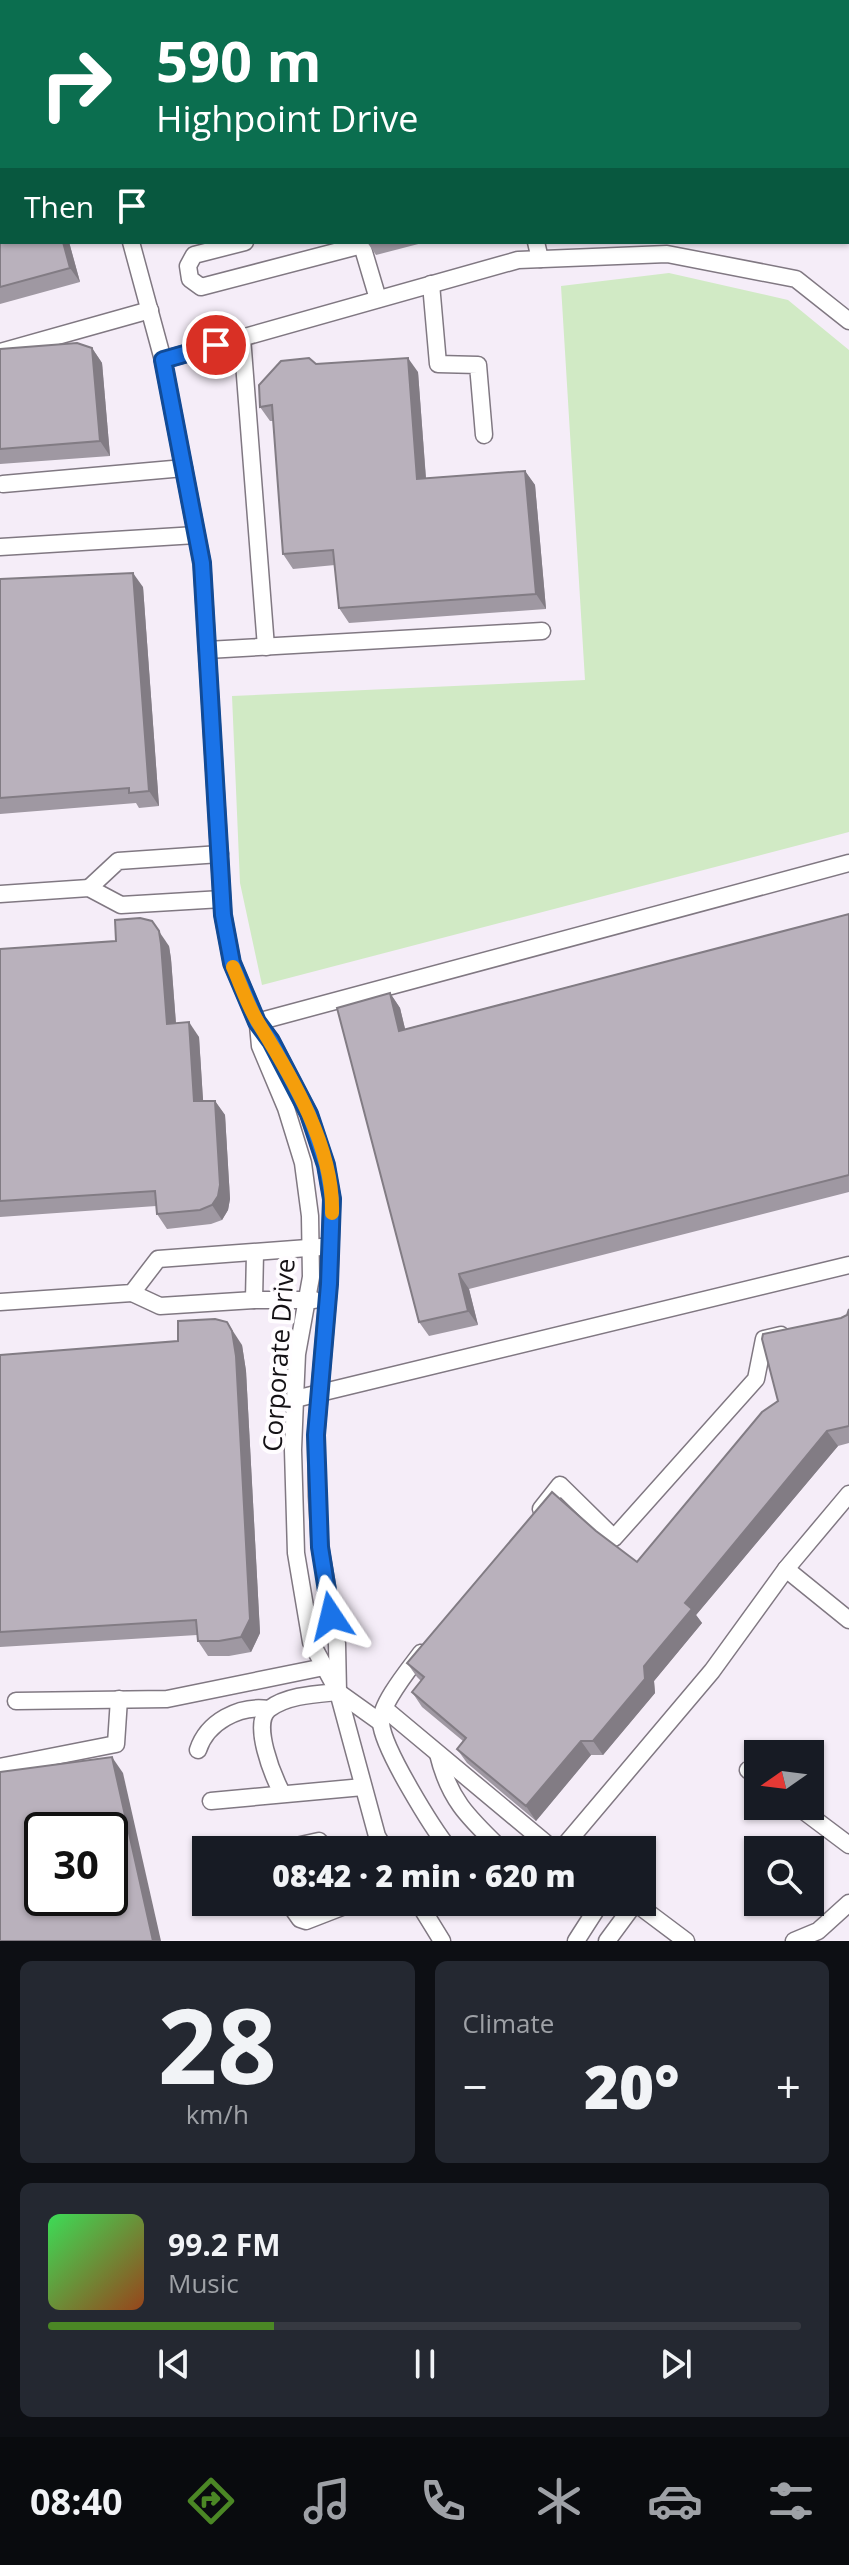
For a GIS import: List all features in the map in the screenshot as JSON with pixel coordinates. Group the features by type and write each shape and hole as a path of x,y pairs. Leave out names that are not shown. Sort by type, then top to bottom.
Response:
{"street":[{"name":"Corporate Drive","path":"132,244 163,360 202,563 222,899 232,963 257,1022 271,1041 309,1114 326,1165 332,1199 328,1300 318,1393 317,1508 324,1574 337,1644 338,1692 377,1836"},
{"path":"237,244 194,255 188,266 190,279 201,287 362,244 378,299"},
{"path":"536,244 540,259"},
{"path":"163,360 518,260 667,254 796,279 849,321"},
{"path":"431,284 438,364 478,365 484,435"},
{"path":"0,352 150,310"},
{"path":"242,337 266,647"},
{"path":"3,484 184,468"},
{"path":"0,547 196,535"},
{"path":"207,650 542,631"},
{"path":"89,888 118,861 220,854"},
{"path":"257,1022 849,863"},
{"path":"0,894 89,888 121,905 222,899"},
{"name":"Corporate Drive","path":"257,1022 260,1046 286,1108 303,1163 310,1216 311,1277 297,1354 295,1399 296,1553 311,1642 338,1692"},
{"path":"132,1293 158,1259 331,1246"},
{"path":"254,1300 255,1253"},
{"path":"295,1399 849,1265"},
{"path":"0,1302 132,1293 160,1306 254,1300 328,1300"},
{"path":"530,1521 560,1485 614,1538 756,1379 764,1339 792,1333"},
{"path":"574,1836 712,1671 786,1569 849,1494"},
{"path":"786,1569 849,1620"},
{"path":"429,1641 383,1715 390,1747 438,1836"},
{"path":"16,1701 167,1699 324,1667"},
{"path":"198,1750 201,1740 217,1721 257,1707 268,1709 308,1695 338,1692 383,1715 546,1836"},
{"path":"0,1767 116,1744 119,1699"},
{"path":"268,1709 262,1718 262,1734 272,1774 282,1793"},
{"path":"438,1754 442,1771 462,1811 488,1836"},
{"path":"211,1801 363,1787"},
{"path":"816,1820 849,1845"},
{"path":"794,1941 818,1931 849,1903"},
{"path":"298,1916 306,1921 319,1916"},
{"path":"427,1916 442,1941"},
{"path":"576,1941 592,1916"},
{"path":"607,1941 625,1916"},
{"path":"652,1916 686,1941"}],"green space":[{"path":"669,273 788,300 849,350 849,832 262,985 240,883 232,696 585,680 561,286"}],"building":[{"path":"0,244 64,244 70,268 0,287"},
{"path":"77,343 92,348 100,441 0,449 0,349"},
{"path":"309,358 316,364 408,358 417,479 525,471 536,594 339,608 333,550 283,554 272,405 260,407 259,385 281,361"},
{"path":"133,573 149,791 129,793 129,788 0,798 0,579"},
{"path":"849,914 849,1175 459,1274 468,1311 419,1322 337,1008 390,993 399,1031"},
{"path":"140,918 152,921 159,931 167,1024 189,1022 194,1101 215,1101 218,1196 212,1205 200,1210 157,1214 155,1191 0,1201 0,949 116,941 115,920"},
{"path":"849,1309 849,1426 827,1431 685,1603 692,1609 644,1666 645,1679 593,1741 581,1741 526,1806 457,1749 466,1738 412,1692 424,1677 407,1663 552,1492 637,1562 762,1412 778,1401 763,1334 841,1318 847,1315"},
{"path":"215,1319 227,1322 232,1331 236,1356 250,1619 241,1637 198,1641 196,1620 0,1632 0,1355 178,1341 178,1321"},
{"path":"112,1757 124,1812 24,1812 24,1916 128,1916 128,1829 153,1941 0,1941 0,1772"}],"slow traffic":[{"path":"233,967 257,1022 271,1041 309,1114 326,1165 332,1213"}],"route":[{"path":"216,345 163,360 202,563 223,915 232,963 257,1022 271,1041 309,1114 326,1165 332,1199 329,1284 316,1435 320,1547 331,1616"}]}
